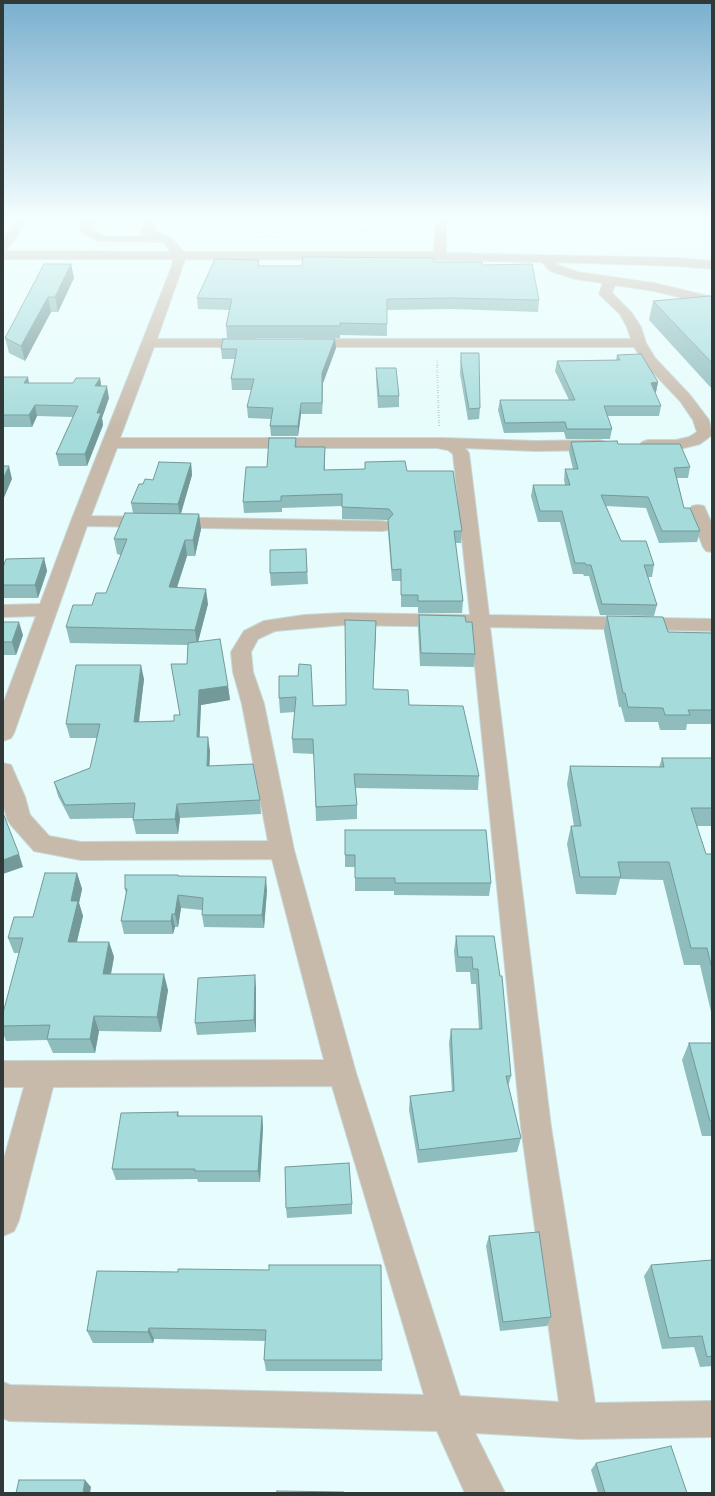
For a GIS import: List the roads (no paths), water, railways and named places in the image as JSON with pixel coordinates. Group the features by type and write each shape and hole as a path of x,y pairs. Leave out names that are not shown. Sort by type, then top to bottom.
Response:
{"street":[{"path":"3,733 80,521 170,288"},
{"path":"607,288 605,294 625,312 634,327 639,343 650,361 686,398 701,420 705,434 694,440 676,444 630,445"},
{"path":"658,288 712,301"},
{"path":"148,343 265,343"},
{"path":"289,343 639,343"},
{"path":"111,443 437,443 536,446 614,445"},
{"path":"437,443 453,446 461,453 536,1127 580,1421"},
{"path":"698,510 712,547"},
{"path":"80,521 382,526"},
{"path":"3,611 48,610"},
{"path":"486,1493 476,1477 448,1413 342,1073 282,850 253,704 243,672 241,652 251,634 271,625 304,621 344,619 712,625"},
{"path":"3,770 13,796 19,819 42,844 81,851 282,850"},
{"path":"3,1220 42,1073"},
{"path":"3,1074 342,1073"},
{"path":"3,1400 9,1403 448,1413 580,1421 712,1419"}]}
